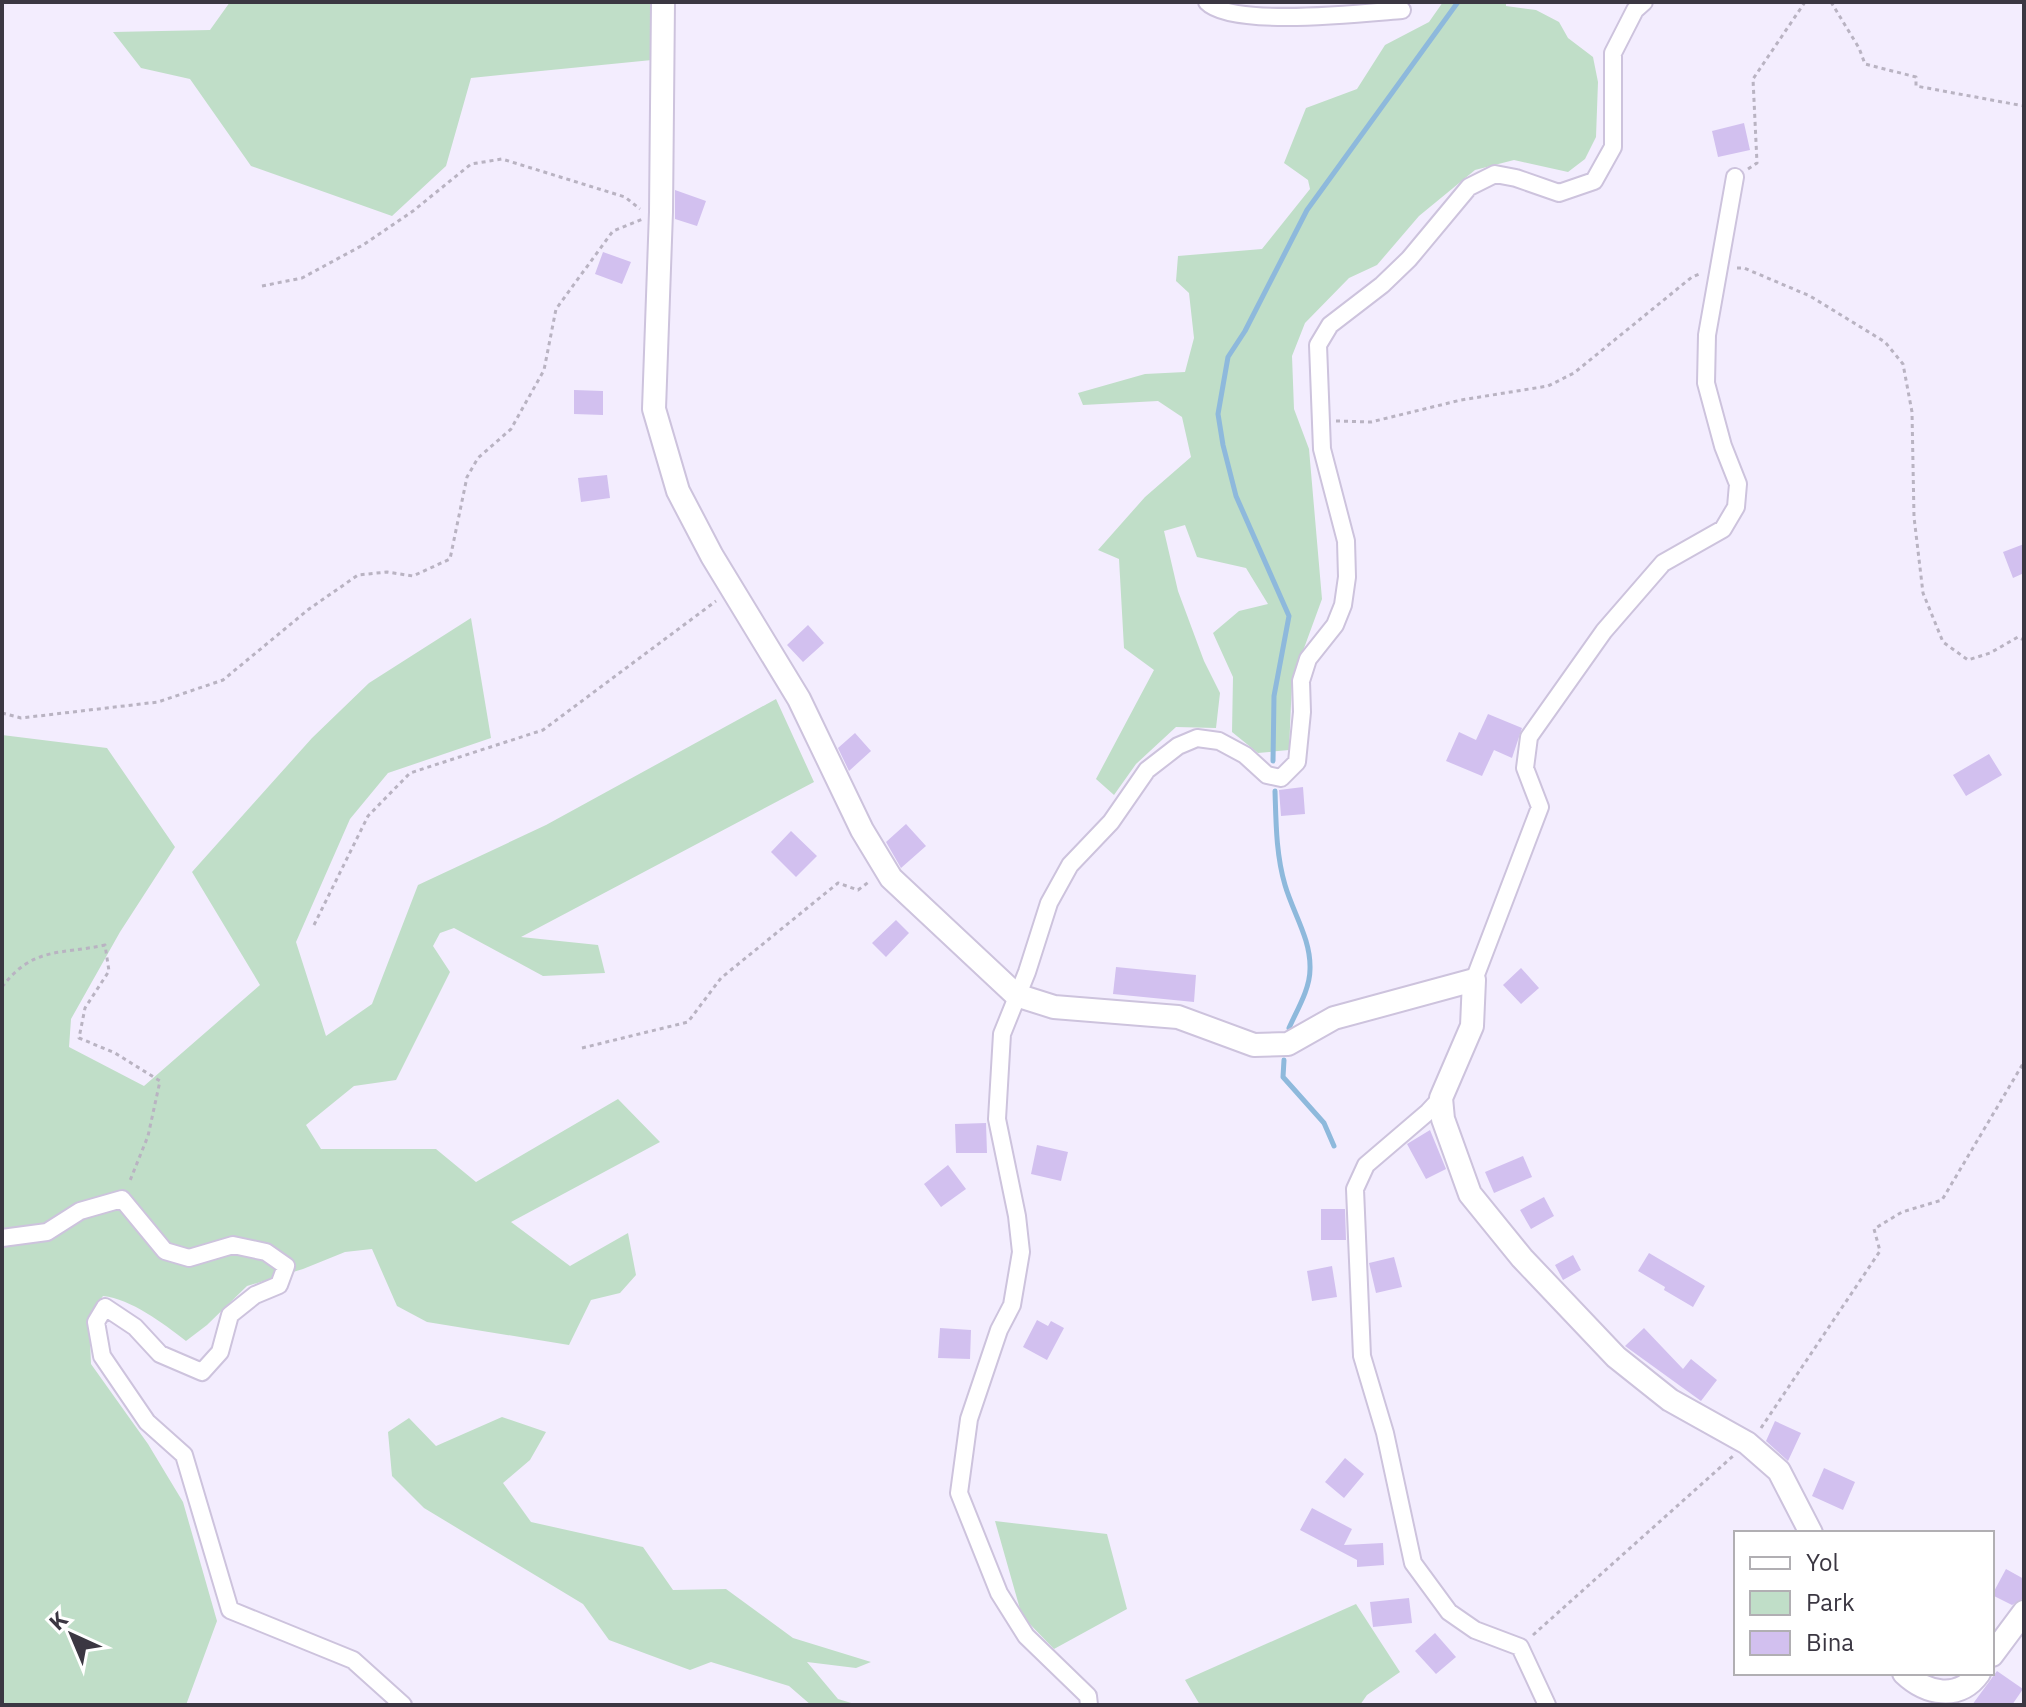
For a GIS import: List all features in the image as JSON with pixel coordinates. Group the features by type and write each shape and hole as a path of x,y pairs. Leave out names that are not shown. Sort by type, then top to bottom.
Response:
{"street":[{"path":"663,2 661,212 654,409 678,491 732,589 799,699 862,830 891,878 1016,995 1054,1007 1178,1017 1254,1045 1288,1044 1334,1018 1474,980"},
{"path":"1207,2 1213,8 1244,15 1321,17 1402,10"},
{"path":"1089,1705 1088,1696 1026,1636 999,1593 959,1493 969,1419 999,1330 1012,1305 1019,1275 1021,1252 1017,1216 997,1119 1002,1034 1027,972 1049,903 1070,865 1111,822 1147,770 1178,746 1197,738 1219,741 1245,755 1267,775 1281,778 1297,762 1302,712 1301,681 1308,659 1335,625 1343,605 1347,577 1346,541 1322,449 1318,345 1330,325 1382,285 1409,259 1469,187 1495,174 1559,193 1594,181 1613,147 1613,53 1635,10 1644,2"},
{"path":"1547,1705 1520,1647 1475,1630 1449,1612 1413,1563 1385,1433 1362,1356 1355,1189 1366,1165 1441,1098 1472,1026 1474,980 1540,807 1525,768 1529,737 1604,631 1663,563 1723,529 1736,507 1738,484 1723,446 1706,383 1707,335 1735,177"},
{"path":"1441,1098 1443,1119 1470,1194 1522,1258 1616,1357 1670,1400 1747,1443 1779,1471 1810,1531"},
{"path":"2,1238 47,1232 80,1211 122,1199 165,1251 189,1258 233,1245 266,1252 286,1266 279,1285 255,1295 230,1315 220,1352 202,1372 160,1354 135,1327 105,1307 96,1322 102,1356 147,1422 184,1455 230,1610 353,1660 403,1705"},
{"path":"1994,1652 2024,1612"},
{"path":"1906,1675 1916,1685 1938,1693 1971,1684 1978,1675"}],"path":[{"path":"1735,177 1757,163 1753,79 1805,2"},
{"path":"1831,2 1859,48 1865,64 1916,77 1916,86 2024,106"},
{"path":"2,713 21,718 158,702 223,680 309,609 358,575 387,572 413,576 450,559 467,477 478,458 511,429 544,370 556,309 613,231 650,216 625,197 502,159 471,164 413,211 363,245 302,278 262,286"},
{"path":"1320,421 1371,422 1461,400 1548,386 1574,373 1692,277 1721,268 1744,268 1810,296 1885,342 1903,364 1912,412 1914,517 1923,593 1943,642 1968,660 1990,653 2018,637 2024,640"},
{"path":"314,925 368,816 410,773 543,730 732,589"},
{"path":"582,1048 688,1022 721,978 838,883 858,890 872,879 880,859"},
{"path":"2,987 25,963 50,952 75,952 105,945 109,971 85,1008 79,1038 115,1053 160,1081 148,1136 122,1199"},
{"path":"1520,1647 1747,1443 1770,1418 1880,1251 1874,1229 1902,1212 1942,1200 2024,1062"}],"green space":[{"path":"230,2 652,2 652,60 471,78 446,166 392,216 251,166 190,79 141,68 113,32 210,30"},
{"path":"1443,2 1506,2 1506,6 1536,10 1559,22 1568,38 1593,57 1598,82 1596,137 1585,159 1568,172 1514,160 1475,170 1419,216 1377,265 1349,278 1305,323 1292,356 1294,409 1309,449 1322,599 1292,681 1289,750 1258,753 1232,732 1233,677 1213,633 1239,611 1268,604 1246,568 1197,557 1185,525 1164,531 1178,591 1204,661 1220,693 1216,728 1176,727 1136,764 1114,795 1096,779 1154,670 1124,648 1119,559 1098,550 1145,497 1191,457 1182,417 1158,401 1083,405 1078,393 1145,374 1185,372 1194,338 1189,293 1176,281 1178,256 1262,249 1310,189 1308,180 1284,163 1306,108 1357,89 1385,45 1429,22"},
{"path":"471,618 491,738 388,773 350,819 296,942 326,1036 372,1004 418,885 546,825 776,699 814,782 521,937 598,945 605,973 543,976 454,928 440,933 433,946 450,972 396,1080 354,1086 306,1125 321,1149 436,1149 476,1182 618,1099 660,1142 511,1222 570,1266 628,1233 636,1275 620,1293 591,1300 569,1345 427,1322 397,1306 372,1249 345,1252 247,1286 186,1341 136,1307 103,1296 89,1315 91,1364 148,1444 183,1502 217,1621 186,1705 2,1705 2,735 107,748 175,847 120,932 71,1019 69,1047 144,1086 260,985 192,872 312,738 369,683"},
{"path":"502,1417 546,1432 530,1460 503,1483 531,1522 643,1547 673,1590 726,1589 793,1638 871,1662 856,1668 807,1662 838,1699 858,1705 811,1705 789,1686 711,1662 690,1670 609,1640 583,1604 424,1508 392,1476 388,1432 409,1418 436,1446"},
{"path":"995,1521 1107,1534 1127,1609 1054,1649 1022,1616"},
{"path":"1356,1604 1400,1672 1367,1695 1360,1705 1200,1705 1185,1680"}],"building":[{"path":"1744,123 1750,150 1718,157 1712,131"},
{"path":"675,190 706,201 697,226 675,219"},
{"path":"603,252 631,262 622,284 595,274"},
{"path":"574,390 603,391 603,415 574,414"},
{"path":"607,475 610,498 581,502 578,478"},
{"path":"2024,544 2024,573 2013,578 2003,552"},
{"path":"808,625 824,643 803,662 787,645"},
{"path":"1488,714 1522,728 1512,758 1494,750 1482,776 1446,761 1459,732 1476,740"},
{"path":"855,733 871,751 849,771 838,748"},
{"path":"1989,754 2002,775 1966,796 1953,775"},
{"path":"1303,787 1305,814 1281,816 1279,790"},
{"path":"906,824 926,846 901,868 886,842"},
{"path":"791,831 817,856 796,877 771,852"},
{"path":"896,920 909,933 886,957 872,943"},
{"path":"1116,967 1196,975 1194,1002 1113,994"},
{"path":"1521,968 1539,988 1521,1004 1503,985"},
{"path":"986,1123 987,1153 956,1153 955,1124"},
{"path":"1430,1130 1446,1169 1426,1179 1407,1144"},
{"path":"1037,1145 1068,1152 1061,1181 1031,1174"},
{"path":"1523,1156 1532,1177 1494,1193 1485,1172"},
{"path":"948,1165 966,1189 941,1207 924,1184"},
{"path":"1544,1197 1554,1216 1531,1229 1520,1210"},
{"path":"1321,1209 1345,1209 1346,1240 1321,1240"},
{"path":"1649,1253 1705,1286 1693,1307 1638,1271"},
{"path":"1573,1255 1581,1270 1563,1280 1555,1265"},
{"path":"1394,1257 1402,1287 1376,1293 1369,1263"},
{"path":"1332,1266 1337,1297 1312,1301 1307,1271"},
{"path":"1037,1320 1048,1326 1051,1321 1064,1328 1047,1360 1023,1347"},
{"path":"940,1328 971,1330 970,1359 938,1358"},
{"path":"1644,1328 1683,1369 1691,1359 1717,1380 1701,1401 1625,1346"},
{"path":"1775,1421 1801,1433 1788,1461 1766,1441"},
{"path":"1345,1458 1364,1474 1344,1498 1325,1482"},
{"path":"1824,1468 1855,1482 1843,1510 1812,1496"},
{"path":"1312,1508 1352,1529 1344,1545 1383,1543 1384,1565 1357,1567 1357,1560 1300,1530"},
{"path":"2006,1569 2024,1579 2024,1598 2012,1605 1994,1596"},
{"path":"1409,1598 1412,1623 1373,1627 1370,1602"},
{"path":"1435,1633 1456,1657 1436,1674 1415,1651"},
{"path":"1997,1671 2023,1689 2012,1705 1972,1705"}],"waterway":[{"path":"1273,761 1274,696 1289,616 1236,496 1223,445 1218,414 1228,357 1245,331 1307,210 1458,2"},
{"path":"1275,791 1282,874 1310,958 1308,984 1289,1028"},
{"path":"1284,1060 1283,1077 1324,1123 1334,1146"}]}
